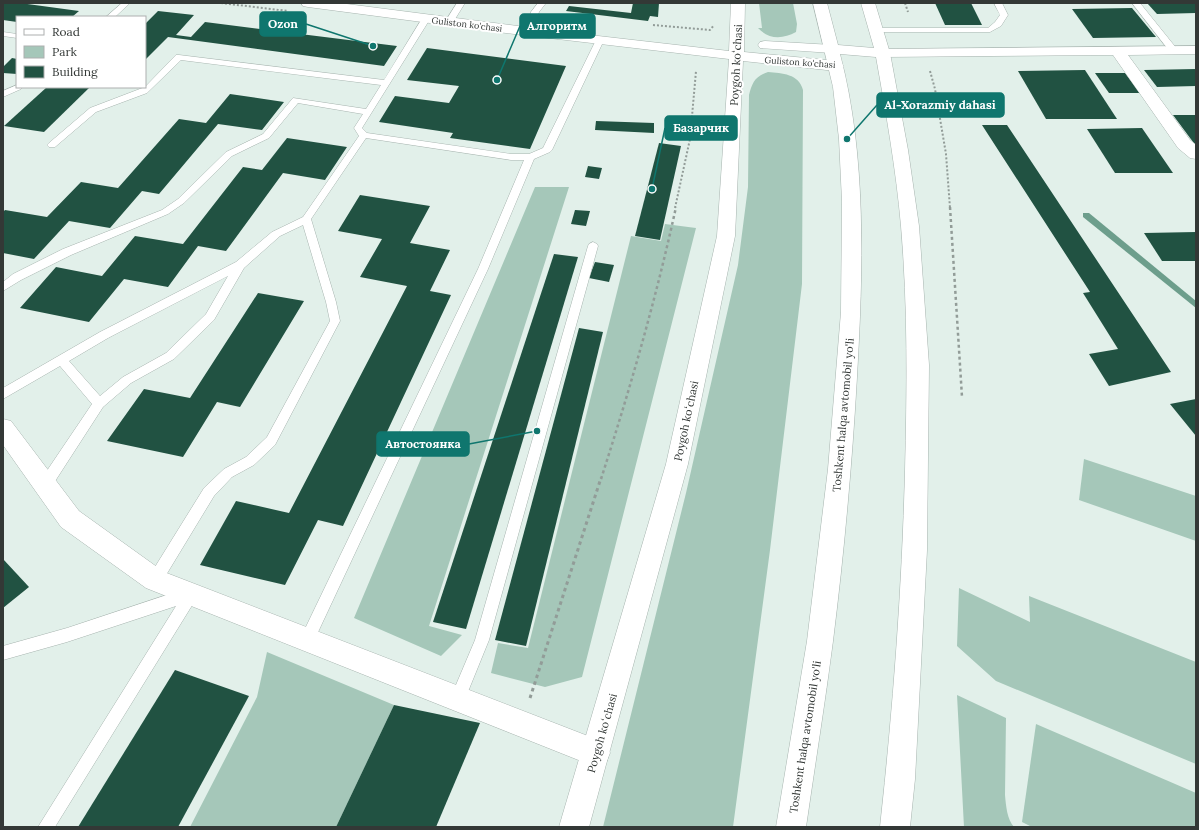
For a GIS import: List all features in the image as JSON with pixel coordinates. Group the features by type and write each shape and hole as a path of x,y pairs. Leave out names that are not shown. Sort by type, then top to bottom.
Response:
{"main road":[{"name":"Guliston ko'chasi","path":"308,3 449,22 600,31 737,50 834,58 883,53 1118,52 1196,50"},
{"name":"Guliston ko'chasi","path":"403,3 459,6 490,13"},
{"name":"Poygoh koʻchasi","path":"574,827 677,464 726,236 737,50 738,3"},
{"name":"Toshkent halqa avtomobil yo'li","path":"791,827 820,641 840,469 851,312 851,200 841,87 820,3"},
{"path":"868,3 883,53 900,150 910,226 918,365 915,550 900,779 895,827"},
{"path":"526,17 548,20"},
{"name":"Guliston ko'chasi","path":"659,34 737,50"},
{"path":"1118,52 1184,144 1196,154"},
{"path":"3,428 70,519 155,580 596,753"}],"lane":[{"path":"111,16 126,3"},
{"path":"526,17 535,12 542,3"},
{"path":"876,30 990,30 998,24 1004,15 998,3"},
{"path":"1136,3 1174,51"},
{"path":"449,22 459,6"},
{"path":"426,19 358,128 364,135 511,156 530,157 546,150 556,136 600,31"},
{"path":"3,34 16,36"},
{"path":"52,145 93,110 144,91 179,56 386,83"},
{"path":"3,94 16,88"},
{"path":"3,287 17,277 68,252 165,212 181,201 229,154 266,136 296,100 368,112"},
{"path":"3,394 104,335 240,265 276,234 306,219 364,135"},
{"path":"307,640 483,269 530,157"},
{"path":"155,580 209,492 228,473 250,461 271,441 335,321 331,302 306,219"},
{"path":"458,699 482,640 593,246"},
{"path":"45,485 99,404 127,380 170,356 210,317 240,265"},
{"path":"62,360 99,404"},
{"path":"3,653 67,635 191,594"},
{"path":"46,827 191,594"}],"path":[{"path":"905,3 915,31"},
{"path":"924,53 935,89 946,154 962,397"},
{"path":"522,724 628,395 662,266 690,139 697,74 695,65"}],"green space":[{"path":"759,3 793,3 797,24 796,32 786,36 776,37 762,32 758,28 762,28"},
{"path":"768,72 789,75 798,81 803,90 802,284 770,550 733,827 603,827 686,493 738,265 748,187 749,95 755,80"},
{"path":"535,187 569,187 429,626 462,635 441,656 354,618"},
{"path":"665,224 696,228 582,677 545,687 491,673 498,643 528,648 631,236 661,241"},
{"path":"1084,459 1196,496 1196,541 1079,500"},
{"path":"959,588 1030,622 1029,596 1196,662 1196,764 996,681 957,646"},
{"path":"267,652 394,705 336,827 190,827 257,697"},
{"path":"957,695 1006,718 1005,795 1008,816 1014,827 964,827"},
{"path":"1036,724 1196,793 1196,827 1032,827 1022,822"}],"building":[{"path":"3,3 20,3 79,11 73,16 16,16 16,22 3,20"},
{"path":"633,3 659,3 658,17 650,16 648,21 566,11 569,6 631,13"},
{"path":"935,3 971,3 982,25 945,25"},
{"path":"1147,3 1196,3 1196,13 1157,14"},
{"path":"1132,8 1156,37 1093,38 1072,9"},
{"path":"158,11 194,15 176,35 191,37 205,22 397,46 384,66 168,37 146,59 146,23"},
{"path":"427,48 566,66 530,149 450,138 453,133 379,122 395,96 449,103 459,86 407,80"},
{"path":"12,58 16,59 16,74 3,73 3,67"},
{"path":"1196,69 1196,86 1157,87 1144,70"},
{"path":"1085,70 1117,119 1046,119 1018,71"},
{"path":"1095,73 1125,73 1140,93 1109,93"},
{"path":"46,88 89,88 44,132 4,126"},
{"path":"230,94 284,102 262,130 218,124 159,194 142,191 110,228 69,221 34,259 3,253 3,212 5,210 47,217 81,182 118,188 179,119 206,123"},
{"path":"1173,115 1196,115 1196,146"},
{"path":"596,121 654,123 654,133 595,130"},
{"path":"982,125 1007,125 1171,372 1109,386 1089,354 1118,349 1083,293 1090,292"},
{"path":"1142,128 1173,173 1115,173 1087,129"},
{"path":"287,138 347,147 325,180 283,173 226,251 198,246 168,287 124,279 89,322 20,308 56,267 102,276 135,236 183,244 243,167 262,170"},
{"path":"659,143 681,146 660,240 635,236"},
{"path":"588,166 602,168 599,179 585,177"},
{"path":"360,195 430,206 410,243 450,250 430,291 451,295 343,526 318,520 285,585 200,565 236,501 289,513 407,286 360,277 382,239 338,231"},
{"path":"575,210 590,211 586,226 571,224"},
{"path":"1196,232 1196,261 1162,261 1144,233"},
{"path":"554,254 578,257 466,629 433,622"},
{"path":"595,262 614,265 609,282 589,278"},
{"path":"258,293 304,301 240,407 217,402 183,457 107,441 144,389 190,398"},
{"path":"579,328 603,332 526,646 495,640"},
{"path":"1196,399 1196,436 1170,404"},
{"path":"3,559 29,587 3,608"},
{"path":"175,670 249,696 178,827 78,827"},
{"path":"394,705 480,723 436,827 336,827"}],"waterway":[{"path":"1086,215 1196,305"}],"place":[{"name":"Ozon","path":"373,46"},
{"name":"Алгоритм","path":"497,80"},
{"name":"Al-Xorazmiy dahasi","path":"847,139"},
{"name":"Базарчик","path":"652,189"},
{"name":"Автостоянка","path":"537,431"}]}
